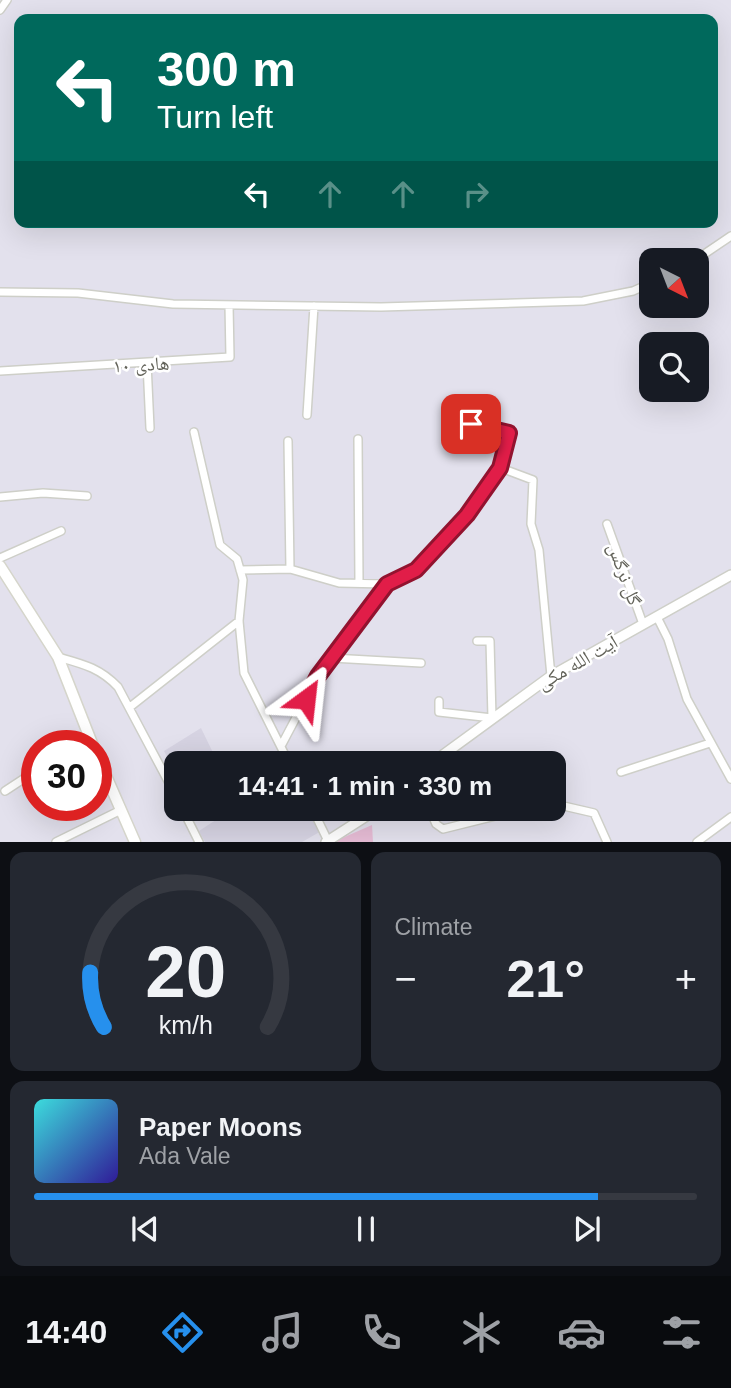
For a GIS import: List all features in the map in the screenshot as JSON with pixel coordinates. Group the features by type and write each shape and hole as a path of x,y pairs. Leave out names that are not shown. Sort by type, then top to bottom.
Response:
{"main road":[{"path":"0,566 4,579 58,657 86,730"},
{"path":"112,796 135,842"}],"street":[{"path":"0,10 7,0"},
{"path":"709,251 731,236"},
{"path":"0,292 78,293 173,304 314,306 583,301 639,289"},
{"name":"هادی ۱۰","path":"0,371 230,356 229,305"},
{"path":"307,415 314,306"},
{"path":"147,363 150,428"},
{"path":"281,746 332,658 387,584 416,570 439,547 467,515 500,468 509,433 471,424"},
{"path":"194,432 220,545 237,559 243,580 239,621 244,673 283,751"},
{"path":"358,439 359,582"},
{"path":"288,441 290,569"},
{"path":"500,468 533,480 531,524 539,551 551,676"},
{"path":"0,497 43,493 87,496"},
{"name":"گل نرگس","path":"607,524 643,624"},
{"path":"0,558 61,531"},
{"path":"240,570 290,569 339,583 387,584"},
{"name":"آیت الله مکی","path":"448,751 551,676 731,575"},
{"path":"657,617 668,639 687,699 731,779"},
{"path":"130,707 239,621"},
{"path":"439,701 439,712 492,718 491,641 477,641"},
{"path":"58,657 90,666 106,674 130,707 164,773"},
{"path":"332,658 421,663"},
{"path":"621,772 710,743"},
{"path":"5,791 21,780"},
{"path":"566,807 594,813 607,842"},
{"path":"56,842 121,810"},
{"path":"697,842 731,817"},
{"path":"188,821 199,842"},
{"path":"318,821 327,841 359,821"},
{"path":"435,821 443,829 475,821"}],"shaded area":[{"path":"201,728 212,751 164,751"},
{"path":"214,821 317,821 323,830 302,842 205,842 199,831"},
{"path":"372,825 373,842 333,842"}],"route":[{"path":"306,699 318,676 387,584 416,570 439,547 467,515 500,468 509,433 471,424"}]}
